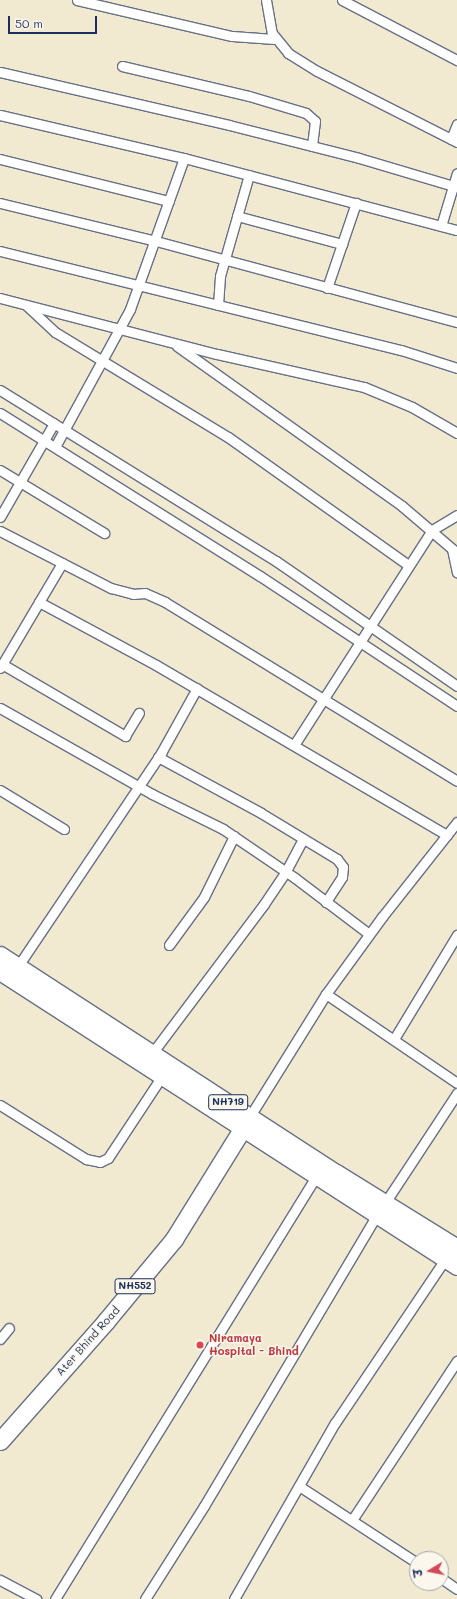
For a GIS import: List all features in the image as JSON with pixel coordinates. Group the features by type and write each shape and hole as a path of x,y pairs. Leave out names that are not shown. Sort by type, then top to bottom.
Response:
{"highway":[{"name":"NH719","path":"0,955 149,1058"},
{"name":"NH719","path":"0,971 167,1069 453,1258"},
{"name":"NH719","path":"246,1122 317,1175 381,1209"},
{"name":"Ater Bhind Road","path":"0,1441 106,1321 174,1238 246,1122"}],"street":[{"path":"77,0 232,36 274,39"},
{"path":"266,0 268,22 274,39 288,53 317,71 454,140 457,124"},
{"path":"342,0 457,60"},
{"path":"122,66 249,96 306,113 315,121 312,146"},
{"path":"0,72 312,146 455,187"},
{"path":"0,114 249,174 457,230"},
{"path":"56,446 101,360 121,330 140,286 184,158"},
{"path":"0,159 169,201"},
{"path":"441,226 455,187 457,173"},
{"path":"218,305 220,276 249,174"},
{"path":"0,203 156,240 327,288 457,322"},
{"path":"327,288 356,203"},
{"path":"237,216 342,244"},
{"path":"0,251 401,350 457,368"},
{"path":"0,298 173,343 364,387 412,407 457,433"},
{"path":"26,305 45,325 228,437 408,565"},
{"path":"173,343 322,448 432,530 455,551 457,572"},
{"path":"0,390 276,561 457,686"},
{"path":"0,413 45,439 361,641 457,706"},
{"path":"0,517 54,423"},
{"path":"0,470 104,532"},
{"path":"294,745 322,698 361,641 408,565 432,530 457,515"},
{"path":"0,531 111,588 155,597 457,781"},
{"path":"62,563 1,666 125,736 139,713"},
{"path":"39,602 197,688 447,835"},
{"path":"18,966 158,757 197,688"},
{"path":"0,708 138,786 234,836 286,872 369,934"},
{"path":"158,757 303,839 337,860 343,867 342,877 326,902"},
{"path":"0,790 64,829"},
{"path":"246,1122 326,994 369,934 457,822"},
{"path":"169,945 204,897 234,836"},
{"path":"149,1058 286,872 303,839"},
{"path":"394,1039 457,935"},
{"path":"326,994 457,1083"},
{"path":"0,1105 86,1159 100,1162 108,1158 167,1069"},
{"path":"145,1599 381,1209 457,1093"},
{"path":"56,1599 317,1175"},
{"path":"234,1599 299,1486 377,1358 453,1258"},
{"path":"0,1339 9,1328"},
{"path":"352,1520 457,1361"},
{"path":"299,1486 409,1558"},
{"path":"0,1580 36,1599"}],"place":[{"name":"Niramaya Hospital - Bhind","path":"200,1345"}]}
